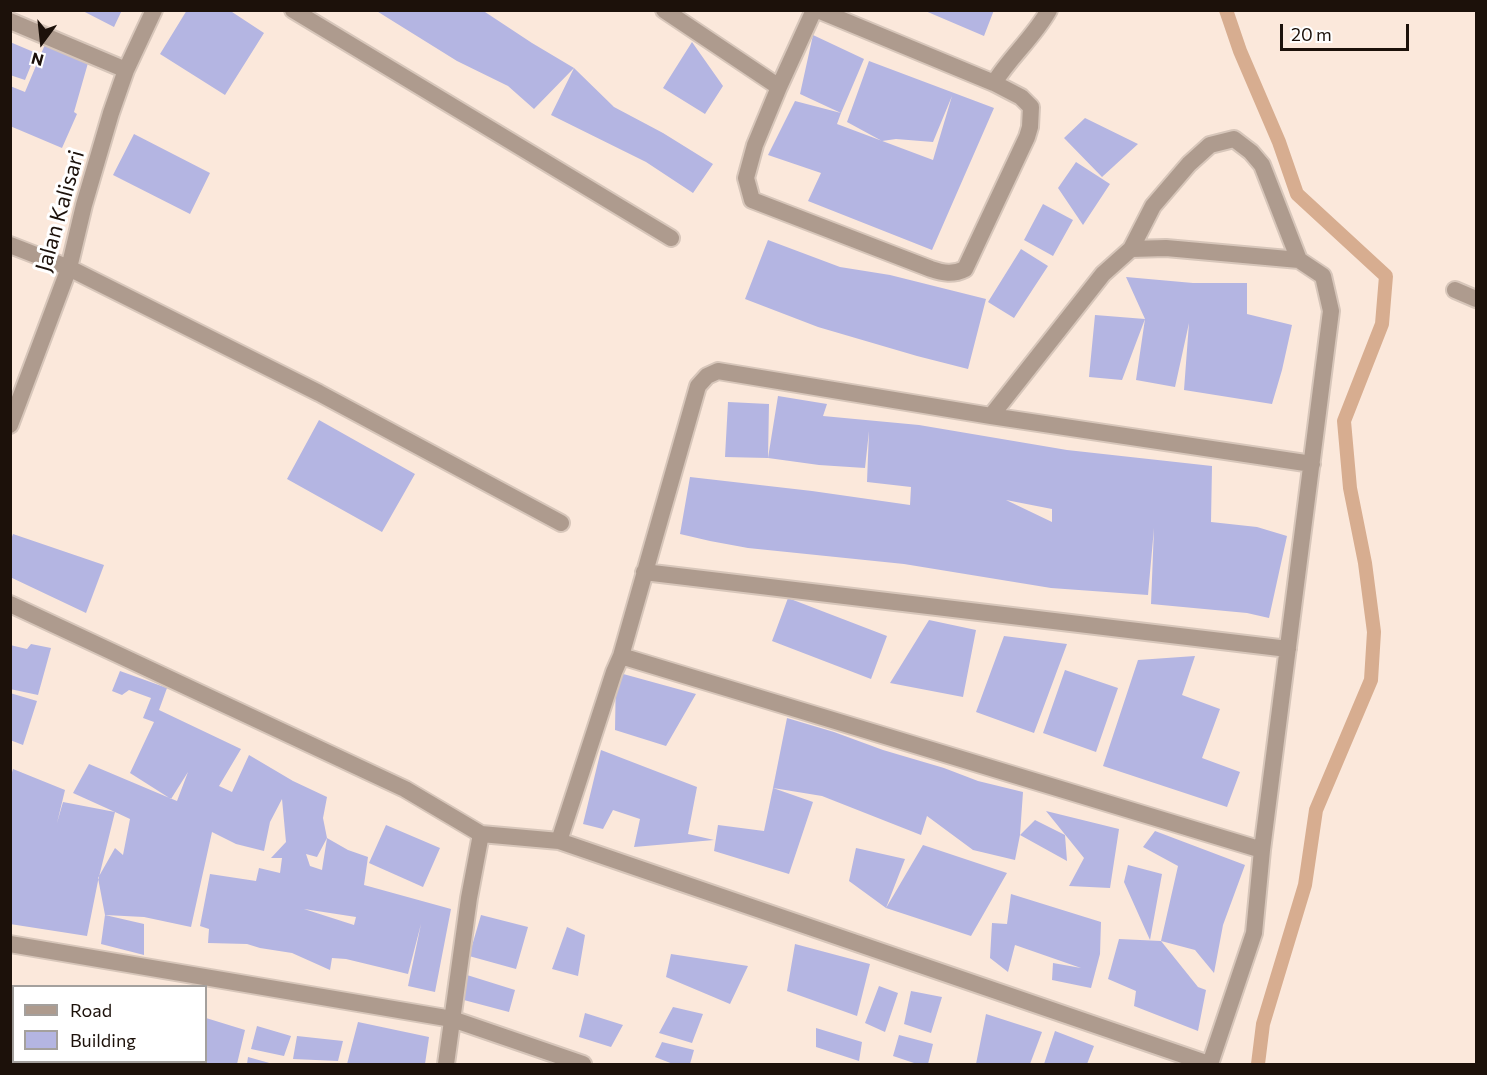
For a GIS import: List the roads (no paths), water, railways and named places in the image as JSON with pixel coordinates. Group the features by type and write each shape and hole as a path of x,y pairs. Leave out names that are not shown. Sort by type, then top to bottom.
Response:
{"street":[{"name":"Jalan Kalisari","path":"10,425 69,268 84,205 111,112 126,70 154,10"},
{"path":"293,10 671,238"},
{"path":"664,10 778,87"},
{"path":"816,10 994,83 1021,97 1030,107 1030,127 1027,137 965,269 957,273 943,273 752,200 746,178 755,145 778,87 816,10"},
{"path":"994,83 1041,25 1049,10"},
{"path":"10,21 126,70"},
{"path":"992,416 1102,274 1131,249 1153,206 1189,164 1210,145 1234,139 1251,152 1262,165 1299,260"},
{"path":"10,244 69,268 320,393 561,523"},
{"path":"10,604 405,789 481,834 559,841 1210,1065 1254,933 1262,850 1331,311 1323,276 1299,260 1166,248 1131,249"},
{"path":"1455,290 1476,299"},
{"path":"559,841 621,656 698,386 707,376 718,371 992,416 1312,464"},
{"path":"644,572 1288,649"},
{"path":"621,656 1262,850"},
{"path":"446,1065 481,834"},
{"path":"10,944 452,1019 583,1065"}],"waterway":[{"path":"1226,10 1240,51 1279,142 1297,194 1386,276 1382,324 1344,421 1350,488 1365,563 1374,632 1371,680 1316,810 1305,885 1263,1024 1258,1064"}]}
